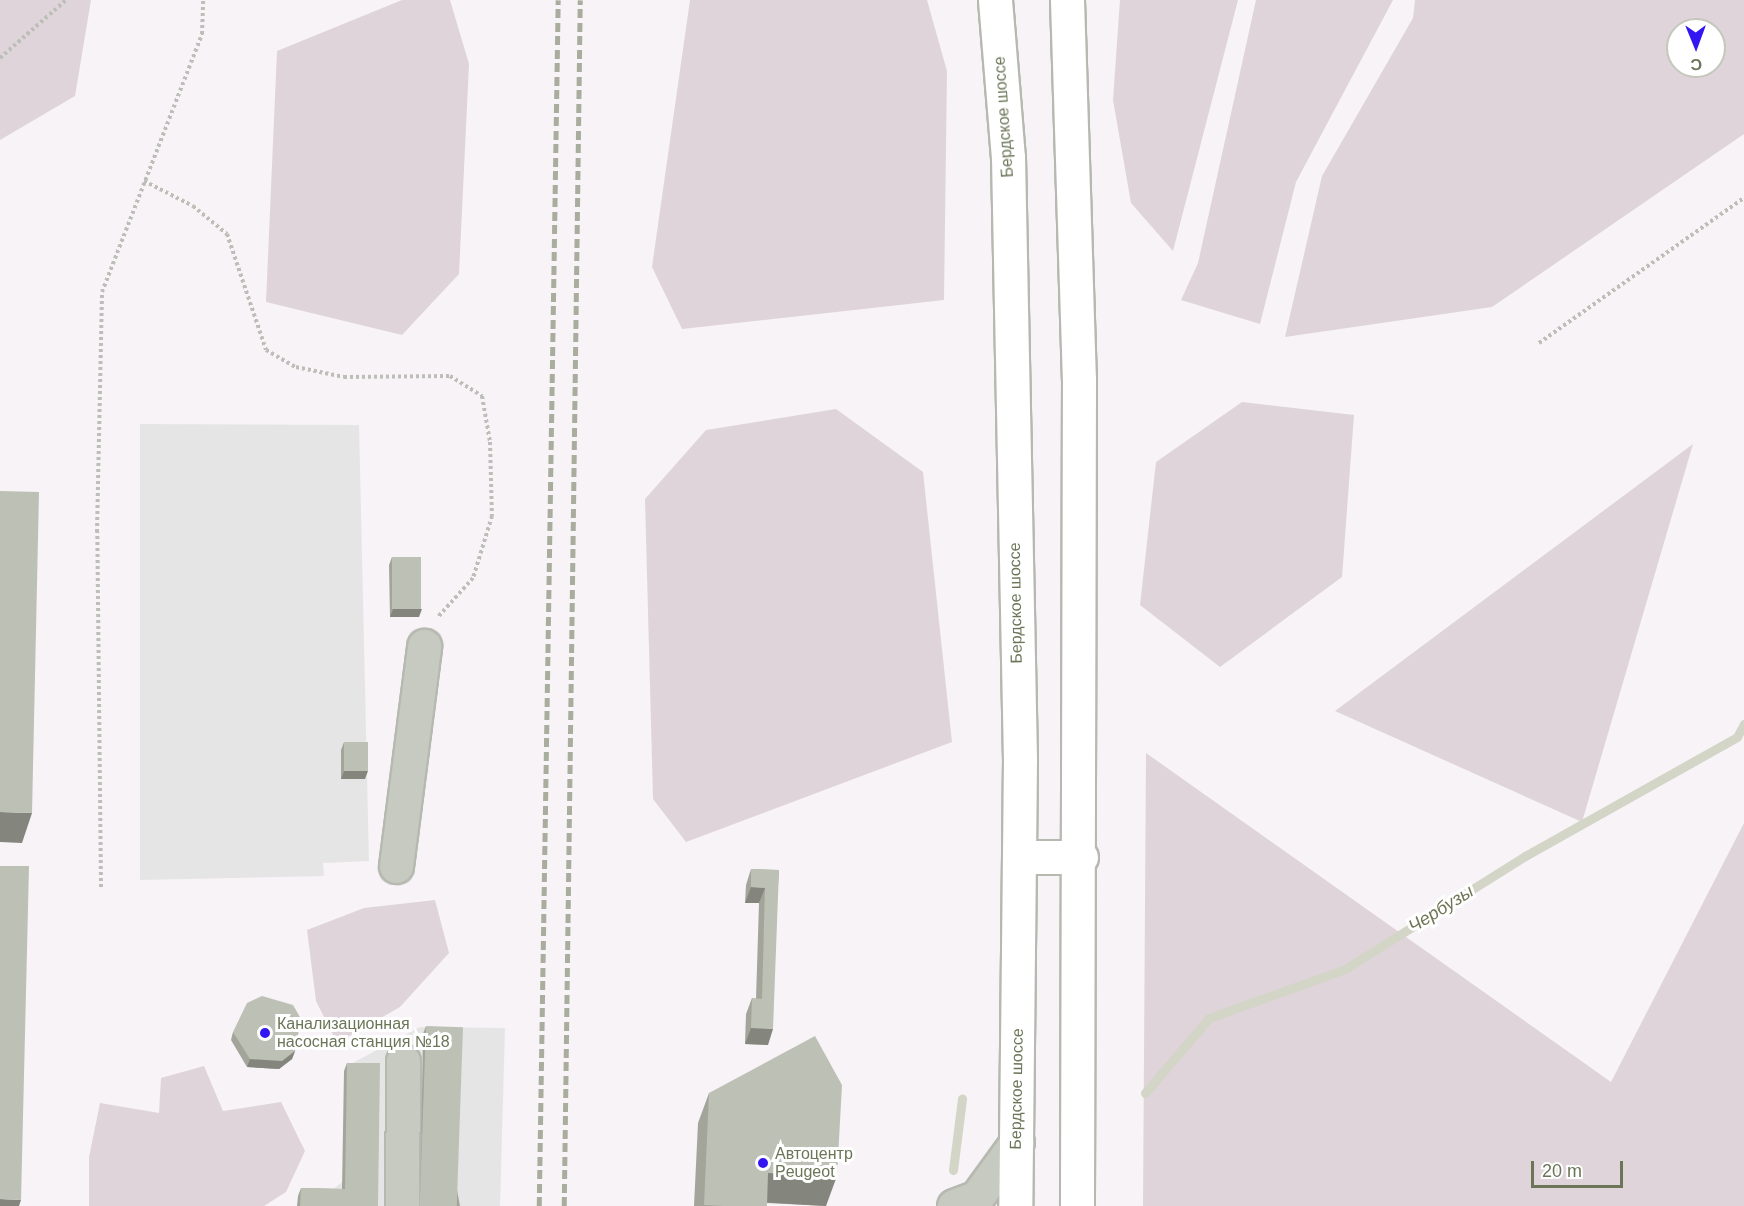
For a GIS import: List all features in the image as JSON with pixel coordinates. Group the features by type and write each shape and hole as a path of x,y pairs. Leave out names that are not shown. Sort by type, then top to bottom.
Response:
{"highway":[{"name":"Бердское шоссе","path":"995,0 1008,157 1019,857 1015,1206"},
{"path":"1066,0 1079,379 1081,857 1077,1206"},
{"path":"1019,857 1081,857"}],"lane":[{"path":"396,866 424,646"},
{"path":"402,1206 403,1061"},
{"path":"954,1206 977,1197 1017,1142"}],"path":[{"path":"0,58 66,0"},
{"path":"101,887 97,532 102,292 202,34 203,0"},
{"path":"144,182 193,206 227,234 266,350 296,367 345,377 450,376 482,396 490,442 492,516 473,578 435,621 424,646"},
{"path":"1539,343 1744,198"}],"shaded area":[{"path":"0,0 91,0 75,96 0,140"},
{"path":"402,0 450,0 469,64 459,274 402,335 266,302 277,51"},
{"path":"690,0 927,0 947,71 944,300 682,329 652,267"},
{"path":"1120,0 1238,0 1173,251 1131,203 1113,100"},
{"path":"1256,0 1393,0 1296,182 1260,324 1181,300 1198,263"},
{"path":"1415,0 1744,0 1744,134 1492,307 1285,337 1322,176 1413,18"},
{"path":"1242,402 1354,415 1342,577 1220,667 1140,605 1156,462"},
{"path":"836,409 923,472 952,742 686,842 653,799 645,499 706,430"},
{"path":"140,424 359,425 369,861 323,863 324,876 140,880"},
{"path":"1693,444 1582,822 1335,711"},
{"path":"1146,753 1611,1082 1744,823 1744,1206 1143,1206"},
{"path":"435,900 449,953 400,1007 337,1043 316,1001 307,930 364,908"},
{"path":"420,1027 505,1028 500,1206 311,1206 345,1180 347,1066"},
{"path":"204,1066 223,1111 281,1102 305,1151 286,1192 264,1206 89,1206 89,1157 100,1103 159,1113 161,1078"}],"building":[{"path":"0,491 39,492 32,813 0,812"},
{"path":"392,557 421,557 421,609 392,609"},
{"path":"344,742 368,742 368,771 344,771"},
{"path":"0,866 29,866 21,1200 0,1199"},
{"path":"751,869 779,870 773,1029 751,1028 752,998 762,999 765,888 751,887"},
{"name":"Канализационная насосная станция №18","path":"262,996 293,1005 301,1019 295,1051 282,1061 250,1059 233,1032 247,1003"},
{"path":"426,1026 463,1027 457,1206 420,1206"},
{"name":"Автоцентр Peugeot","path":"815,1036 842,1085 837,1176 768,1173 767,1206 704,1205 709,1093"},
{"path":"347,1063 380,1063 378,1206 300,1206 301,1188 345,1189"}],"waterway":[{"name":"Чербузы","path":"1145,1093 1209,1018 1345,969 1525,856 1737,737 1744,724"},
{"path":"953,1170 962,1099"}],"railway":[{"path":"539,1206 558,0"},
{"path":"564,1206 580,0"}],"place":[{"name":"Канализационная насосная станция №18","path":"265,1033"},
{"name":"Автоцентр Peugeot","path":"763,1163"}]}
